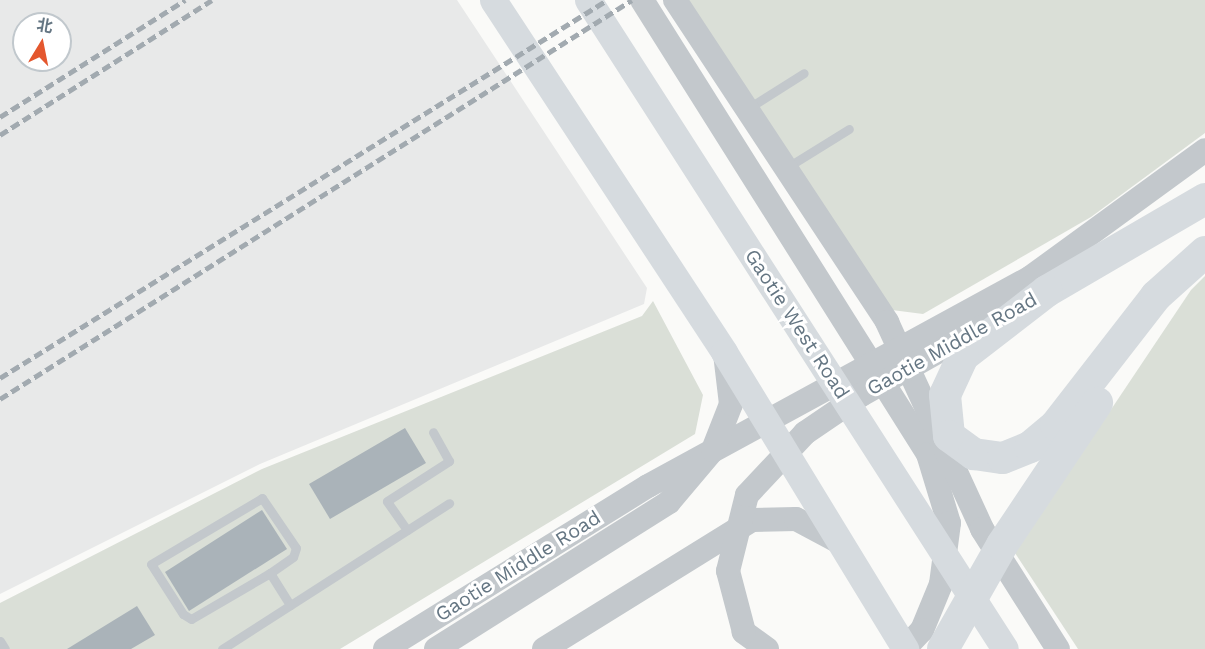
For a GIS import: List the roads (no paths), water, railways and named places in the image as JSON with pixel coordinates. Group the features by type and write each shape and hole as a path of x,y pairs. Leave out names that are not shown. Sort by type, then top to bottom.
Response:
{"highway":[{"name":"Gaotie Middle Road","path":"1047,291 1205,199"},
{"path":"1047,291 963,356 945,395 949,436 974,454 1003,458 1030,447 1056,425 1156,296 1205,252"},
{"path":"943,649 1002,545 1125,362 1205,259"}],"main road":[{"path":"493,0 724,352 905,649"},
{"name":"Gaotie West Road","path":"588,0 1005,649"}],"street":[{"name":"Gaotie Middle Road","path":"642,0 928,454 949,522 941,584 922,630 905,649"},
{"path":"675,0 887,322 982,529 1058,649"},
{"name":"Gaotie Middle Road","path":"386,649 648,486 1031,277 1205,150"},
{"path":"1047,291 1149,191"},
{"name":"Gaotie Middle Road","path":"766,649 744,632 728,572 747,495 805,433 842,407 1047,291"},
{"name":"Gaotie Middle Road","path":"436,649 669,502 713,450 731,404 724,352"},
{"path":"544,649 752,520 796,519 842,543"},
{"path":"1016,582 1040,649"}],"lane":[{"path":"747,109 804,73"},
{"path":"786,168 849,129"},
{"path":"406,530 387,501 449,461 433,432"},
{"path":"262,498 296,548 293,557 270,573 191,619 183,614 151,564 262,498"},
{"path":"222,649 449,503"},
{"path":"270,573 290,605"},
{"path":"0,641 5,649"}],"railway":[{"path":"0,117 185,0"},
{"path":"0,135 212,0"},
{"path":"0,378 607,0"},
{"path":"0,399 632,0"}]}
